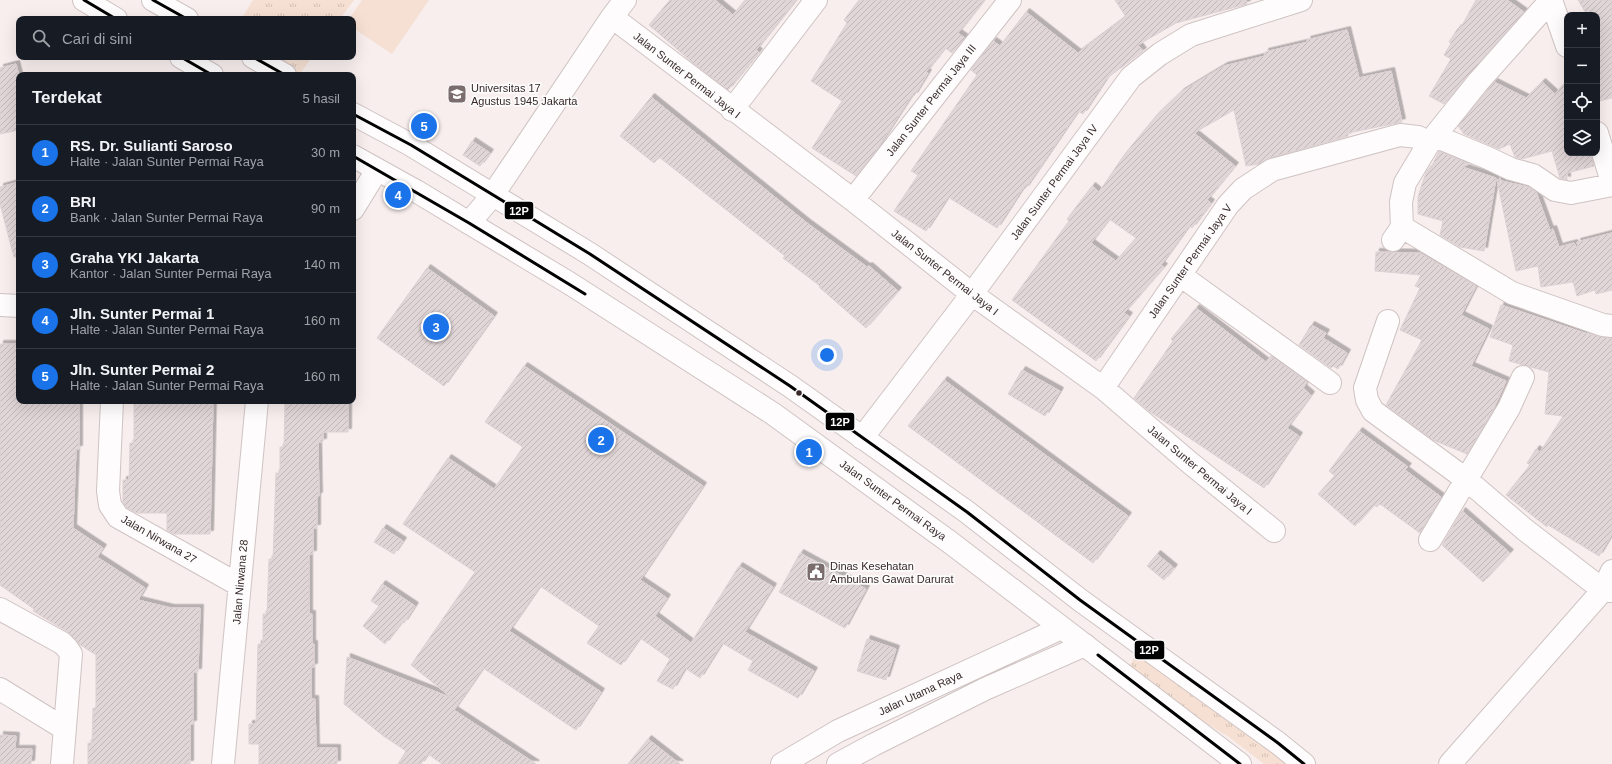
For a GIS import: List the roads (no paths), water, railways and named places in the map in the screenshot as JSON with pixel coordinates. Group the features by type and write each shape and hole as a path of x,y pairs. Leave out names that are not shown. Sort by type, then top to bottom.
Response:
{"street":[{"path":"84,0 111,16"},
{"path":"153,0 182,16"},
{"path":"732,110 816,0"},
{"name":"Jalan Sunter Permai Jaya III","path":"853,200 1010,0"},
{"name":"Jalan Sunter Permai Jaya IV","path":"862,438 972,294 1131,77 1160,54 1191,36 1301,0"},
{"path":"1564,37 1551,0 1427,139 1405,183 1401,202 1398,233 1512,293 1603,325 1612,326"},
{"name":"Jalan Sunter Permai Jaya I","path":"492,196 619,8 732,110 853,200 972,294 1102,388 1189,462 1274,531"},
{"path":"186,60 207,72"},
{"path":"258,60 280,72"},
{"path":"356,116 399,138 616,271 790,386 967,512 1080,600 1278,743 1304,764"},
{"name":"Jalan Sunter Permai Jaya V","path":"1102,388 1228,205 1243,189 1272,170 1400,136 1427,139"},
{"path":"1427,139 1532,175 1556,190 1571,192 1612,184 1600,143"},
{"name":"Jalan Sunter Permai Raya","path":"356,158 569,283 772,413 940,534 1240,764"},
{"path":"356,204 377,170"},
{"path":"469,223 492,196"},
{"path":"1180,275 1330,383"},
{"path":"0,304 16,306"},
{"path":"1388,321 1365,388 1367,400 1373,411 1467,480 1524,529 1609,584 1450,764"},
{"path":"1430,540 1509,408 1523,377"},
{"name":"Jalan Nirwana 27","path":"112,404 108,491 110,505 118,517 239,585"},
{"name":"Jalan Nirwana 28","path":"224,764 239,585 257,404"},
{"path":"0,609 62,644 71,654 62,764"},
{"name":"Jalan Utama Raya","path":"782,764 838,731 1061,628"},
{"path":"838,764 873,744 985,689 1085,646"},
{"path":"0,689 65,729"}],"place":[{"name":"Universitas 17 Agustus 1945 Jakarta","path":"457,94"},
{"name":"Jln. Sunter Permai 2","path":"424,126"},
{"name":"Jln. Sunter Permai 1","path":"398,195"},
{"name":"Graha YKI Jakarta","path":"436,327"},
{"name":"BRI","path":"601,440"},
{"name":"RS. Dr. Sulianti Saroso","path":"809,452"},
{"name":"Dinas Kesehatan Ambulans Gawat Darurat","path":"816,572"}]}
